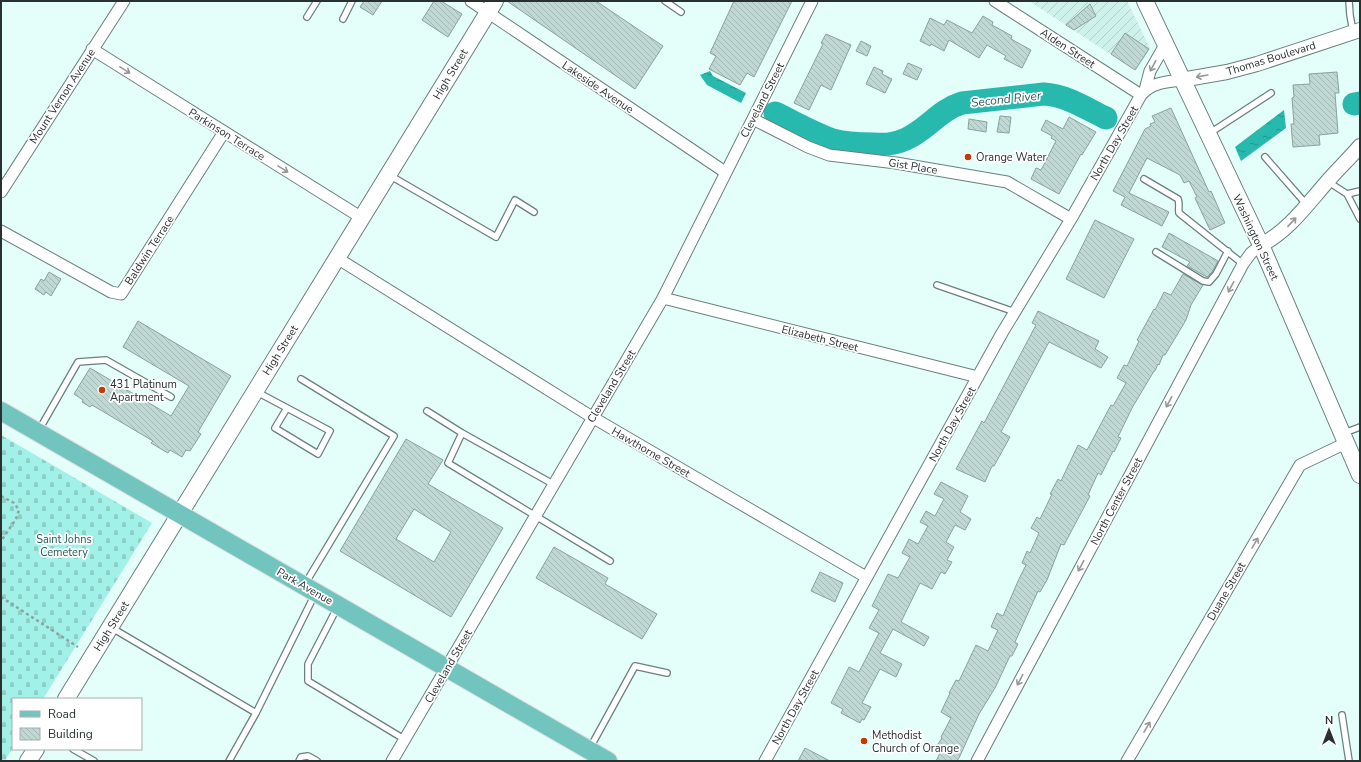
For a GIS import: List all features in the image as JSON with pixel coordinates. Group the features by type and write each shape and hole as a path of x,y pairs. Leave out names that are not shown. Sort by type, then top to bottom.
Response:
{"main road":[{"name":"Washington Street","path":"1145,1 1261,245 1360,475"},
{"name":"High Street","path":"67,698 491,7"},
{"name":"Park Avenue","path":"1,411 596,756"},
{"path":"28,761 35,750"}],"street":[{"name":"Mount Vernon Avenue","path":"1,192 124,1"},
{"name":"Lakeside Avenue","path":"471,1 491,7 725,172"},
{"name":"Cleveland Street","path":"392,761 663,298 812,1"},
{"name":"Alden Street","path":"995,1 1143,93"},
{"name":"Thomas Boulevard","path":"1182,80 1227,72 1252,65 1357,31"},
{"name":"North Day Street","path":"765,761 978,377 1143,93 1150,71 1165,44"},
{"name":"Parkinson Terrace","path":"92,49 362,218"},
{"path":"1143,93 1156,84 1182,80"},
{"name":"Gist Place","path":"753,119 808,147 829,155 896,163 1007,182 1071,219"},
{"name":"Baldwin Terrace","path":"1,231 111,292 121,294 224,132"},
{"path":"1261,245 1283,231 1360,146"},
{"name":"North Center Street","path":"977,761 1243,264 1251,253 1261,245"},
{"name":"Hawthorne Street","path":"337,258 592,417 866,577"},
{"name":"Elizabeth Street","path":"663,298 978,377"},
{"name":"Duane Street","path":"1127,761 1300,465 1344,439"}],"lane":[{"path":"308,17 317,1"},
{"path":"342,19 352,1"},
{"path":"665,1 681,12"},
{"path":"1349,1 1350,15 1357,31"},
{"path":"1208,134 1271,93"},
{"path":"1265,157 1307,205"},
{"path":"388,175 496,237 515,200 534,212"},
{"path":"1144,179 1178,199 1180,204 1178,208 1179,213 1243,264"},
{"path":"1327,181 1347,194 1360,219"},
{"path":"1347,194 1360,191"},
{"path":"1156,252 1203,282 1209,282 1216,274 1228,251"},
{"path":"937,285 1015,312"},
{"path":"38,432 78,362 106,360 171,397"},
{"path":"229,761 256,713 310,589 394,436 301,379"},
{"path":"255,391 287,408 330,431 318,454 275,428 287,408"},
{"path":"427,411 462,434 554,484"},
{"path":"1344,439 1360,427"},
{"path":"462,434 448,463 610,561"},
{"path":"338,606 308,664 308,681 404,739"},
{"path":"110,627 256,713"},
{"path":"596,756 635,666 667,673"},
{"path":"1342,715 1348,761"},
{"path":"75,750 94,761"},
{"path":"299,761 301,757 308,756 317,761"}],"path":[{"path":"1,496 14,503 19,510 16,519 1,541"},
{"path":"1,597 78,647"}],"shaded area":[{"path":"1029,1 1127,1 1150,48 1136,71"}],"green space":[{"name":"Saint Johns Cemetery","path":"1,435 152,523 44,698 12,698 12,749 5,761 1,761"}],"water":[{"path":"710,71 713,76 746,93 741,103 707,85 700,75"},
{"path":"1284,110 1286,128 1241,161 1235,147"}],"building":[{"path":"364,1 382,1 373,15 360,7"},
{"path":"434,1 441,1 462,14 448,37 422,20"},
{"path":"507,1 596,1 663,46 635,89"},
{"path":"734,1 792,1 754,77 747,73 740,85 709,69 716,56 710,53"},
{"path":"1090,4 1096,16 1074,30 1066,25"},
{"path":"983,16 993,22 992,25 1012,36 1011,39 1031,50 1022,68 1004,59 1006,56 987,45 979,58 949,40 944,51 931,44 930,46 920,41 930,18 944,25 947,20 972,33"},
{"path":"1125,33 1149,49 1135,70 1111,54"},
{"path":"826,34 851,45 831,90 821,85 809,110 794,103 823,44 821,43"},
{"path":"861,41 871,46 867,56 856,51"},
{"path":"908,63 922,69 917,80 903,74"},
{"path":"874,67 883,71 882,74 892,79 885,93 866,84"},
{"path":"1337,72 1339,93 1335,93 1338,133 1319,135 1320,145 1293,147 1291,124 1294,124 1292,98 1294,97 1293,85 1310,84 1309,74"},
{"path":"1171,108 1209,192 1211,191 1225,223 1210,230 1189,181 1184,183 1180,175 1147,158 1129,193 1169,212 1162,226 1121,205 1125,197 1113,191 1145,129 1151,126 1150,124 1155,122 1152,116"},
{"path":"1000,116 1011,117 1009,133 997,132"},
{"path":"1069,117 1096,132 1082,155 1081,154 1059,194 1031,179 1036,168 1041,170 1056,141 1051,138 1052,136 1041,130 1046,120 1063,129"},
{"path":"969,119 987,122 986,132 968,129"},
{"path":"1095,220 1134,239 1104,298 1066,279"},
{"path":"1169,233 1218,261 1212,272 1207,277 1187,266 1190,262 1162,247"},
{"path":"49,272 61,279 51,296 46,292 44,295 35,289 41,279 44,281"},
{"path":"1183,274 1203,285 1191,305 1186,320 1165,355 1163,355 1159,365 1158,364 1132,408 1118,437 1121,438 1114,452 1113,451 1101,475 1098,473 1088,495 1090,496 1064,545 1061,544 1047,580 1040,592 1038,591 1015,642 1018,644 1012,656 1010,656 995,688 979,714 959,758 957,761 936,761 940,753 934,750 942,738 941,737 951,718 941,712 949,693 956,680 959,681 976,645 988,651 998,630 991,627 997,613 1003,616 1026,565 1022,563 1027,551 1030,553 1039,533 1031,528 1037,517 1040,519 1052,494 1050,494 1058,479 1061,481 1078,445 1087,450 1111,405 1113,406 1126,383 1117,378 1124,365 1127,366 1139,341 1137,340 1164,292 1171,295"},
{"path":"1038,311 1099,341 1095,349 1108,357 1101,368 1049,342 1001,432 1010,437 994,466 992,466 985,482 956,469 982,421 984,423 1036,325 1032,323"},
{"name":"431 Platinum Apartment","path":"138,321 231,376 198,432 201,434 190,451 186,450 182,457 170,450 168,453 151,443 153,441 92,405 90,407 82,402 83,400 74,394 90,368 171,416 189,386 123,347"},
{"path":"406,439 443,460 428,484 503,528 451,617 340,551","holes":["414,509 451,532 434,562 396,539"]},
{"path":"941,482 968,496 960,512 971,519 965,530 955,525 946,542 954,547 947,560 952,562 945,574 941,572 932,589 920,583 901,622 929,637 924,646 893,629 880,653 902,664 896,677 880,669 862,703 871,707 864,720 862,719 860,723 841,713 843,709 831,703 849,667 859,672 879,633 869,628 879,610 872,606 888,574 898,578 910,557 902,553 909,539 918,544 928,526 920,522 926,511 935,516 944,499 934,494"},
{"path":"554,547 608,578 605,584 657,614 642,639 536,578"},
{"path":"820,572 843,583 835,602 811,591"},
{"path":"805,748 830,761 798,761"}],"waterway":[{"name":"Second River","path":"775,113 833,140 853,144 881,144 902,141 920,131 946,110 962,103 1044,94 1068,100 1106,118"},
{"name":"Second River","path":"1354,104 1360,103"}],"place":[{"name":"Orange Water","path":"968,157"},
{"name":"431 Platinum Apartment","path":"102,390"},
{"name":"Methodist Church of Orange","path":"864,741"}]}
